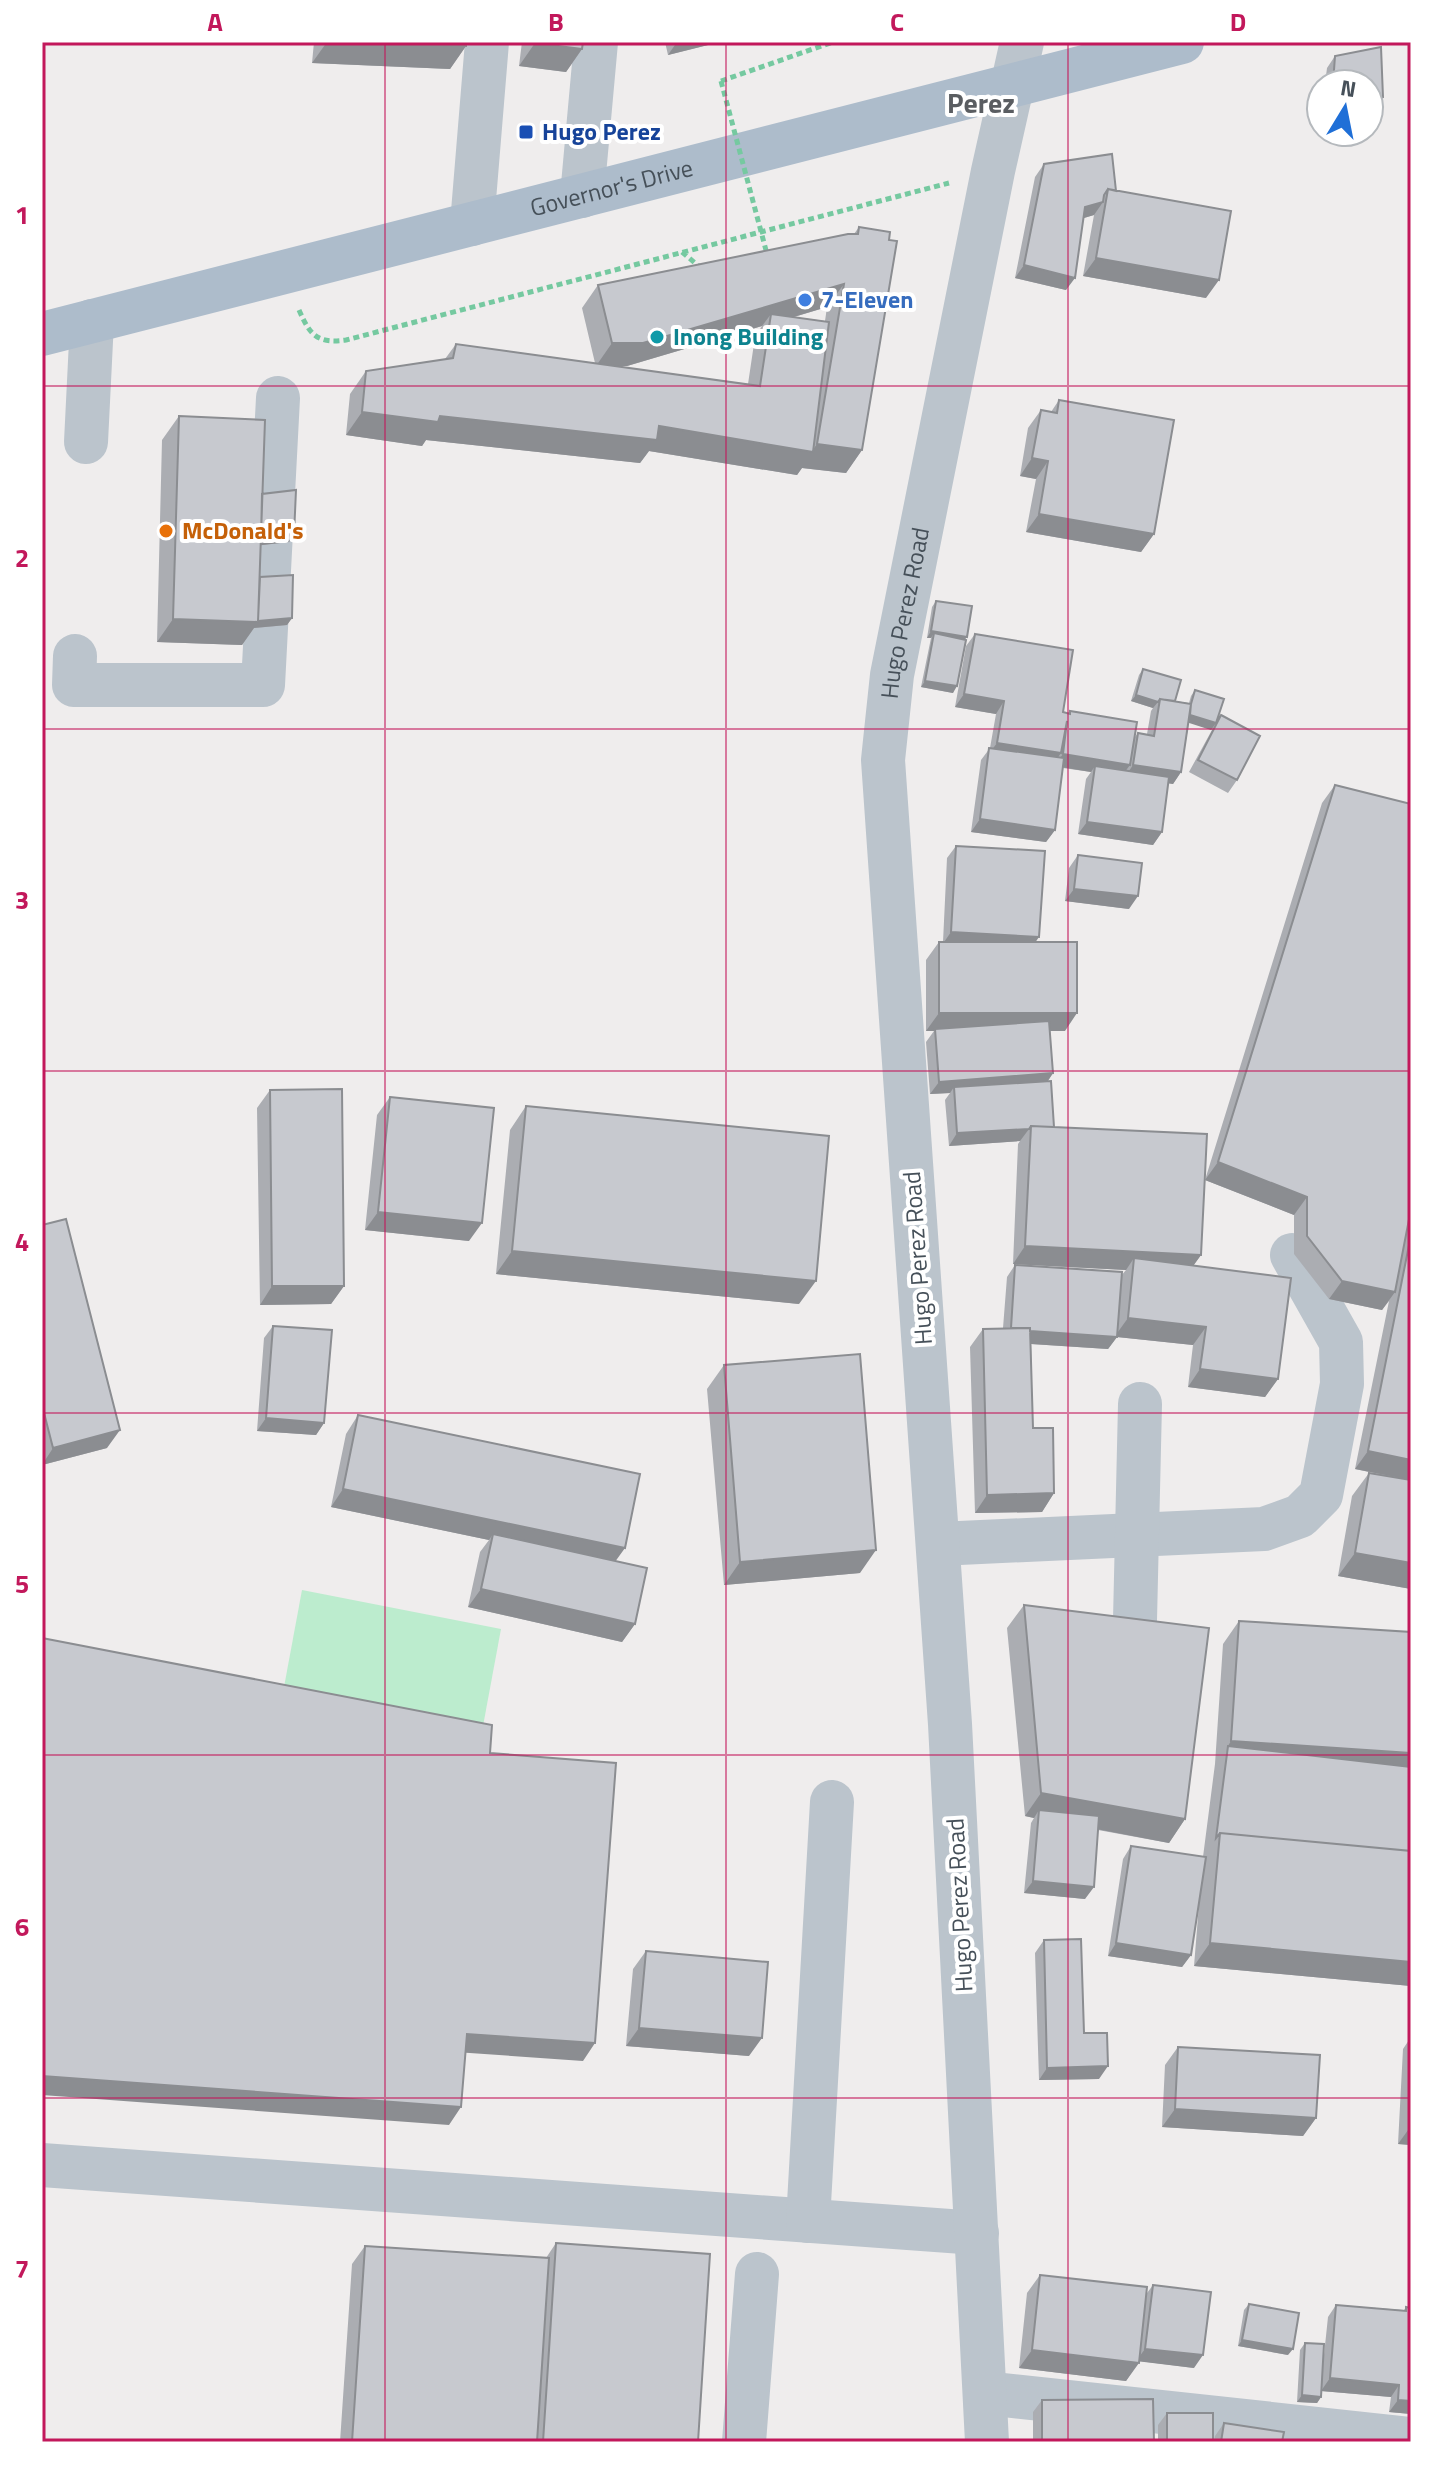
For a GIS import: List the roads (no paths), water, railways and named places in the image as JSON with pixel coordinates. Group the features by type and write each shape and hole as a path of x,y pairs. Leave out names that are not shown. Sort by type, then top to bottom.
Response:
{"main road":[{"name":"Governor's Drive","path":"42,334 1182,42"}],"street":[{"path":"472,224 487,42"},
{"path":"582,196 596,42"},
{"name":"Hugo Perez Road","path":"987,2442 950,1724 883,760 892,675 993,171 1022,42"},
{"path":"86,442 92,321"},
{"path":"75,656 74,685 263,685 278,398"},
{"path":"938,1544 1264,1529 1300,1516 1321,1495 1342,1384 1341,1342 1292,1255"},
{"path":"1135,1620 1140,1404"},
{"path":"808,2221 832,1802"},
{"path":"42,2165 977,2233"},
{"path":"744,2442 757,2274"},
{"path":"985,2393 1411,2439"}],"place":[{"name":"Hugo Perez","path":"526,132"},
{"name":"7-Eleven","path":"805,300"},
{"name":"Inong Building","path":"657,337"},
{"name":"McDonald's","path":"166,531"}],"district":[{"name":"Perez","path":"981,103"}]}
